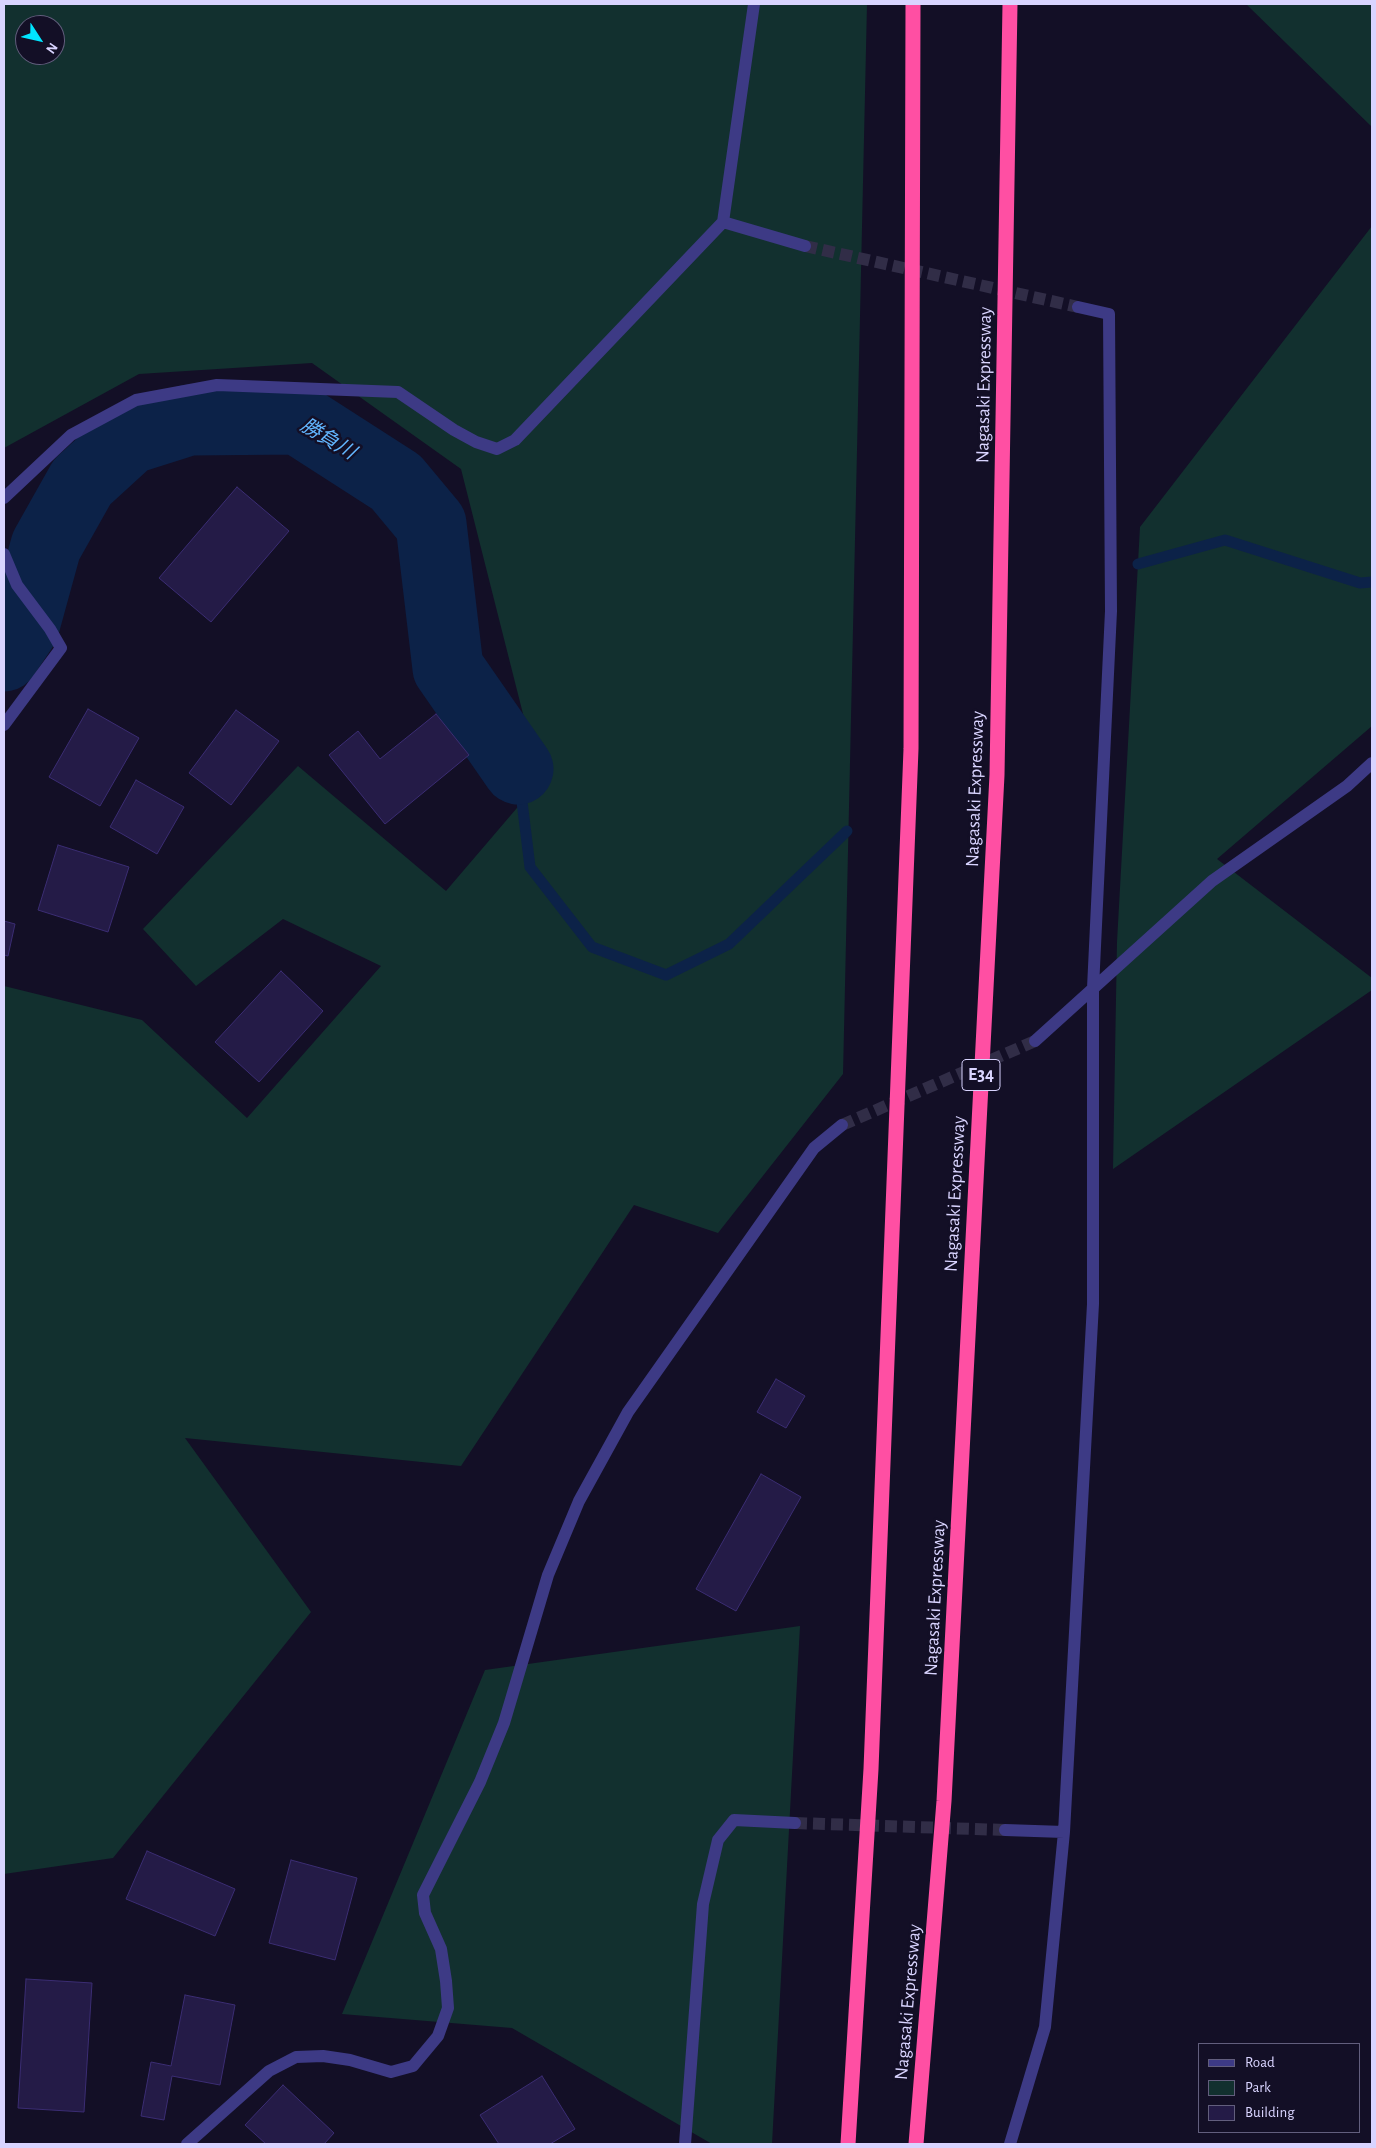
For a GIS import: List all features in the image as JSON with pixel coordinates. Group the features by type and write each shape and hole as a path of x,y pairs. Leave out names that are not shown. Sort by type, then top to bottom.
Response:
{"highway":[{"path":"848,2144 871,1769 911,749 913,4"},
{"name":"Nagasaki Expressway","path":"916,2144 944,1801 997,776 1010,4"}],"street":[{"path":"4,498 71,435 136,400 217,385 398,392 454,430 497,450 516,440 723,222 754,4"},
{"path":"723,222 805,246"},
{"path":"1010,2144 1045,2028 1064,1832 1093,1304 1093,988 1111,611 1108,314 1078,306"},
{"path":"4,554 17,585 50,629 61,648 4,725"},
{"path":"1036,1040 1212,881 1347,786 1372,764"},
{"path":"187,2144 269,2071 296,2057 323,2056 350,2060 392,2072 413,2066 438,2036 448,2008 446,1981 441,1949 425,1913 423,1895 480,1782 504,1723 548,1575 579,1501 628,1412 814,1148 842,1126"},
{"path":"685,2144 703,1904 718,1840 734,1820 795,1823"},
{"path":"1004,1830 1064,1832"}],"green space":[{"path":"4,4 867,4 843,1074 718,1233 634,1205 461,1466 185,1438 311,1612 113,1858 4,1874 4,986 142,1020 247,1118 381,966 283,919 196,986 143,929 298,766 446,891 540,781 461,469 312,363 139,374 4,448"},
{"path":"1246,4 1372,4 1372,127"},
{"path":"1372,226 1372,726 1217,859 1372,978 1372,990 1113,1169 1117,942 1140,527"},
{"path":"800,1626 772,2144 712,2144 512,2028 342,2014 485,1670"}],"building":[{"path":"237,487 289,531 211,622 159,578"},
{"path":"88,709 139,738 100,806 49,777"},
{"path":"236,710 279,741 231,805 189,773"},
{"path":"436,714 469,755 385,824 329,755 358,731 380,759"},
{"path":"136,780 184,807 157,854 110,827"},
{"path":"58,845 129,867 108,932 38,910"},
{"path":"4,921 15,924 8,956 4,955"},
{"path":"281,971 323,1011 259,1082 215,1042"},
{"path":"776,1379 805,1396 786,1428 757,1412"},
{"path":"761,1474 801,1497 736,1611 696,1589"},
{"path":"147,1851 235,1889 215,1936 126,1899"},
{"path":"291,1860 357,1878 335,1960 269,1943"},
{"path":"26,1979 92,1983 84,2112 18,2108"},
{"path":"185,1995 235,2005 220,2085 172,2076 164,2120 141,2116 151,2062 171,2066"},
{"path":"542,2076 575,2129 550,2144 499,2144 480,2115"},
{"path":"283,2085 334,2133 324,2144 266,2144 245,2125"}],"waterway":[{"name":"勝負川","path":"4,656 24,626 46,546 82,482 129,439 189,420 298,419 396,482 431,524 448,668 518,769"},
{"path":"1138,564 1225,540 1360,583 1372,582"},
{"path":"518,769 530,867 592,947 666,975 729,944 847,831"}],"tunnel":[{"path":"805,246 1078,307"},
{"path":"842,1125 1035,1041"},
{"path":"795,1823 1005,1830"}]}
